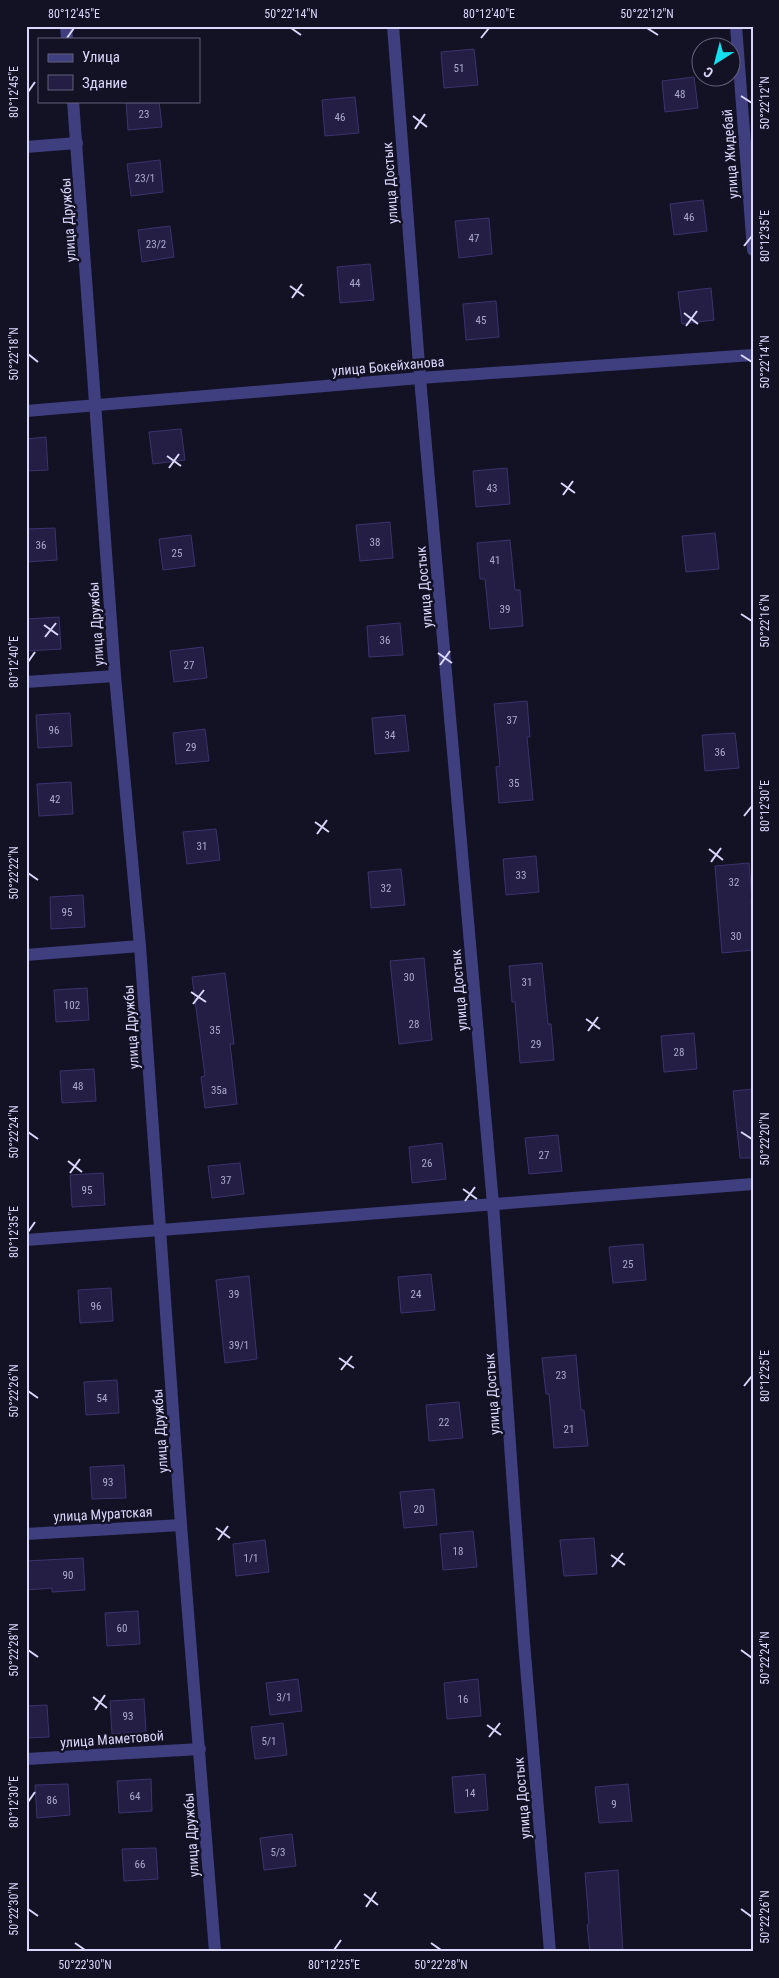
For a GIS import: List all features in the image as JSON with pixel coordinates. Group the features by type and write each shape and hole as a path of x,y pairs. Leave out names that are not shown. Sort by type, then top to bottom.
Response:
{"street":[{"name":"улица Достык","path":"393,26 420,378 493,1204 524,1642 550,1952"},
{"name":"улица Жидебай","path":"736,26 753,250"},
{"name":"улица Дружбы","path":"73,102 115,676 140,946 215,1952"},
{"path":"26,147 77,143"},
{"name":"улица Бокейханова","path":"26,410 420,378 753,355"},
{"path":"26,682 115,676"},
{"path":"26,955 140,946"},
{"path":"26,1240 753,1184"},
{"name":"улица Муратская","path":"26,1534 182,1524"},
{"name":"улица Маметовой","path":"26,1759 200,1749"}],"building":[{"path":"474,49 478,85 444,88 441,52"},
{"path":"692,77 692,88 695,88 698,108 665,112 662,81"},
{"path":"355,97 359,133 325,136 322,100"},
{"path":"126,102 159,102 162,127 128,130"},
{"path":"160,160 163,192 131,196 127,164"},
{"path":"703,200 707,231 674,235 670,204"},
{"path":"489,218 492,254 459,258 455,221"},
{"path":"170,226 174,257 142,262 138,230"},
{"path":"370,264 374,300 340,303 337,267"},
{"path":"711,288 714,320 682,324 678,292"},
{"path":"496,301 499,337 466,340 463,304"},
{"path":"181,429 185,460 153,464 149,432"},
{"path":"46,437 48,470 26,471 26,439"},
{"path":"507,468 510,504 476,507 473,471"},
{"path":"390,522 393,558 360,561 356,525"},
{"path":"55,528 57,560 26,562 26,529"},
{"path":"715,533 719,569 686,572 682,536"},
{"path":"191,535 195,566 163,570 159,539"},
{"path":"510,540 515,590 520,590 523,626 490,629 485,579 480,579 477,543"},
{"path":"59,617 61,649 28,651 26,619"},
{"path":"400,623 403,655 369,657 367,626"},
{"path":"203,647 207,678 174,682 170,651"},
{"path":"527,701 530,737 527,737 533,800 499,803 496,767 500,766 494,704"},
{"path":"70,713 72,746 38,748 36,715"},
{"path":"405,715 409,751 375,754 372,718"},
{"path":"205,729 209,761 176,764 173,733"},
{"path":"735,733 739,768 705,771 702,735"},
{"path":"71,782 73,814 39,816 37,784"},
{"path":"216,829 220,860 187,864 183,832"},
{"path":"536,856 539,892 506,895 503,859"},
{"path":"749,863 753,950 722,953 715,866"},
{"path":"401,869 405,905 371,908 368,872"},
{"path":"83,895 85,927 51,929 50,897"},
{"path":"424,958 432,1040 399,1044 390,961"},
{"path":"542,963 548,1024 551,1024 554,1060 520,1063 515,1002 512,1002 509,966"},
{"path":"225,973 234,1044 230,1044 237,1104 205,1108 201,1077 205,1076 192,977"},
{"path":"87,988 89,1020 56,1022 54,990"},
{"path":"694,1033 697,1069 664,1072 661,1036"},
{"path":"94,1069 96,1101 62,1103 60,1071"},
{"path":"753,1089 753,1158 740,1158 733,1091"},
{"path":"558,1135 562,1171 529,1174 525,1138"},
{"path":"442,1143 446,1179 412,1183 409,1147"},
{"path":"240,1163 244,1194 212,1198 208,1166"},
{"path":"103,1173 105,1205 72,1207 70,1175"},
{"path":"643,1244 646,1280 613,1283 609,1247"},
{"path":"431,1274 435,1310 401,1313 398,1277"},
{"path":"249,1276 257,1359 225,1363 216,1280"},
{"path":"111,1288 113,1321 80,1323 78,1290"},
{"path":"576,1355 581,1410 584,1410 588,1446 554,1448 549,1394 546,1394 542,1358"},
{"path":"117,1380 119,1413 86,1415 84,1382"},
{"path":"459,1402 463,1438 429,1441 426,1405"},
{"path":"124,1465 126,1498 92,1499 90,1467"},
{"path":"434,1489 437,1525 404,1528 400,1492"},
{"path":"473,1531 477,1567 443,1570 440,1534"},
{"path":"594,1538 597,1574 564,1576 560,1540"},
{"path":"265,1540 269,1572 236,1576 233,1544"},
{"path":"83,1558 85,1590 52,1592 52,1588 26,1590 26,1561"},
{"path":"138,1611 140,1644 107,1646 105,1613"},
{"path":"298,1679 302,1711 270,1715 266,1683"},
{"path":"478,1679 481,1716 447,1719 444,1683"},
{"path":"144,1699 146,1732 112,1734 110,1701"},
{"path":"47,1705 49,1737 26,1738 26,1706"},
{"path":"283,1723 287,1755 255,1759 251,1727"},
{"path":"485,1774 488,1810 455,1813 452,1777"},
{"path":"151,1779 152,1811 119,1813 117,1781"},
{"path":"68,1784 70,1815 37,1818 35,1785"},
{"path":"628,1784 632,1821 599,1823 595,1787"},
{"path":"292,1834 296,1866 264,1870 260,1838"},
{"path":"156,1848 158,1879 124,1881 122,1849"},
{"path":"618,1870 623,1952 590,1952 585,1873"}]}
